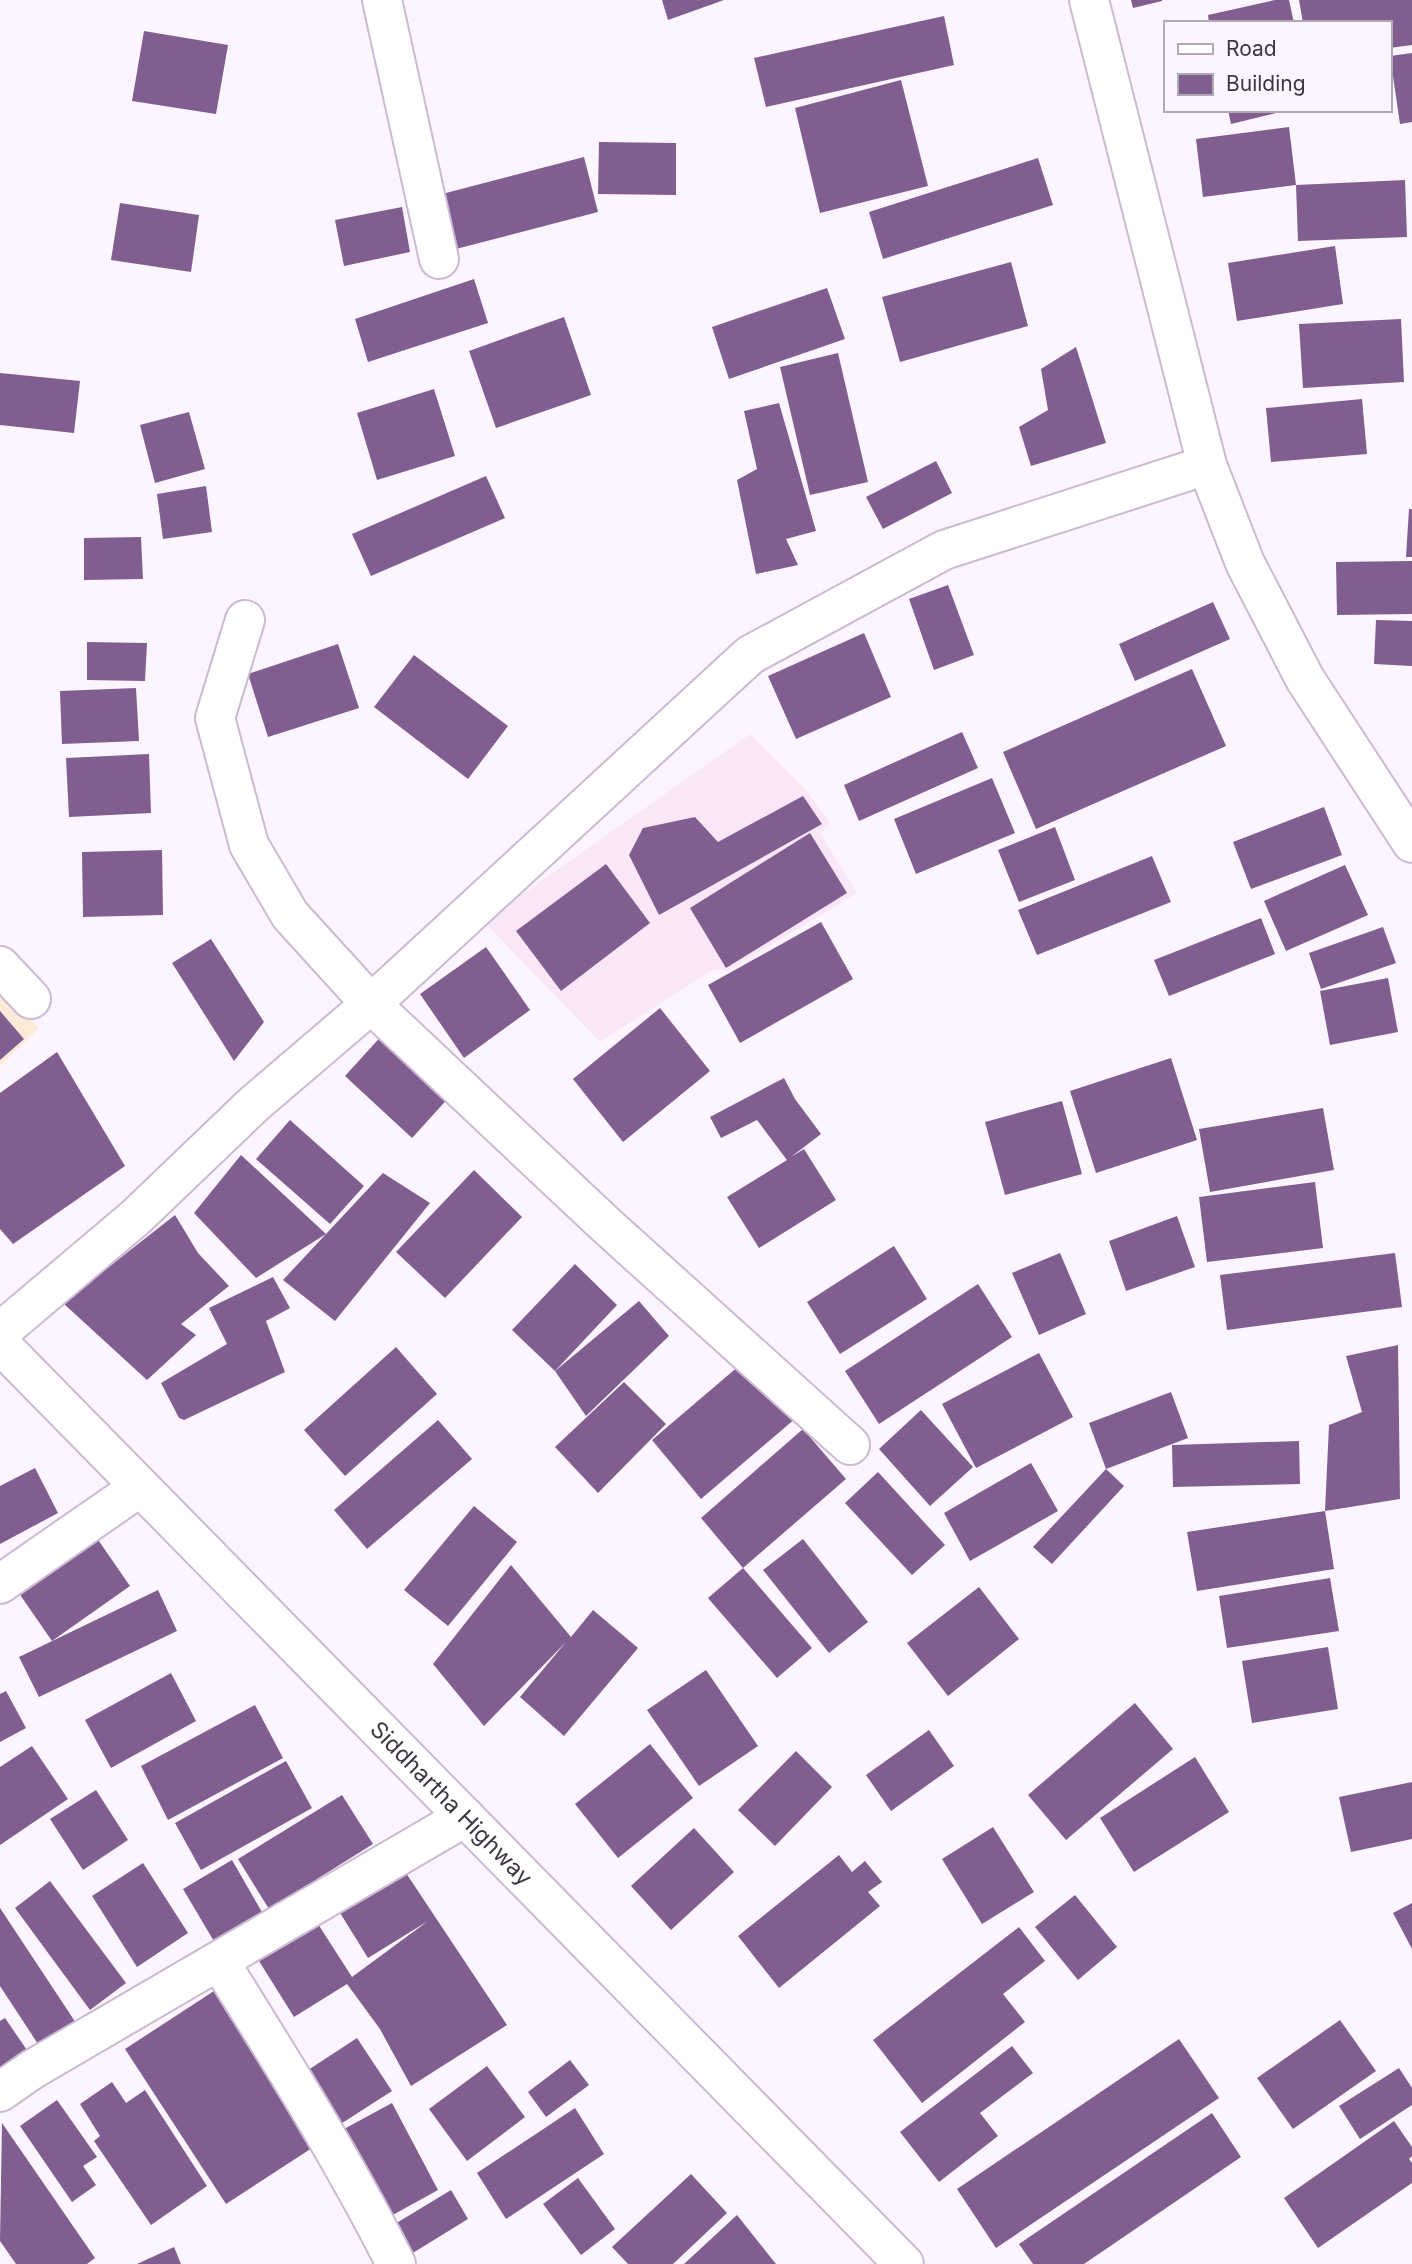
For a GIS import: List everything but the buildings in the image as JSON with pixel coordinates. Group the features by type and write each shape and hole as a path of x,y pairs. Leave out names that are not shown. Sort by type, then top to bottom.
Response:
{"main road":[{"path":"382,0 439,259"},
{"path":"1089,0 1207,465 1245,563 1305,679 1412,843"},
{"path":"0,1332 136,1217 254,1104 371,1004 750,655 944,550 1207,465"},
{"path":"245,620 215,718 249,845 290,915 371,1004 606,1225 850,1445"},
{"path":"0,966 32,999"},
{"name":"Siddhartha Highway","path":"0,1344 904,2264"},
{"path":"0,1584 140,1487"},
{"path":"0,2092 33,2069 465,1817"},
{"path":"219,1961 300,2089 396,2264"}],"shaded area":[{"path":"750,734 806,790 830,823 820,833 857,893 728,971 714,969 600,1042 487,925 517,898"},
{"path":"0,986 39,1028 0,1066"}]}
